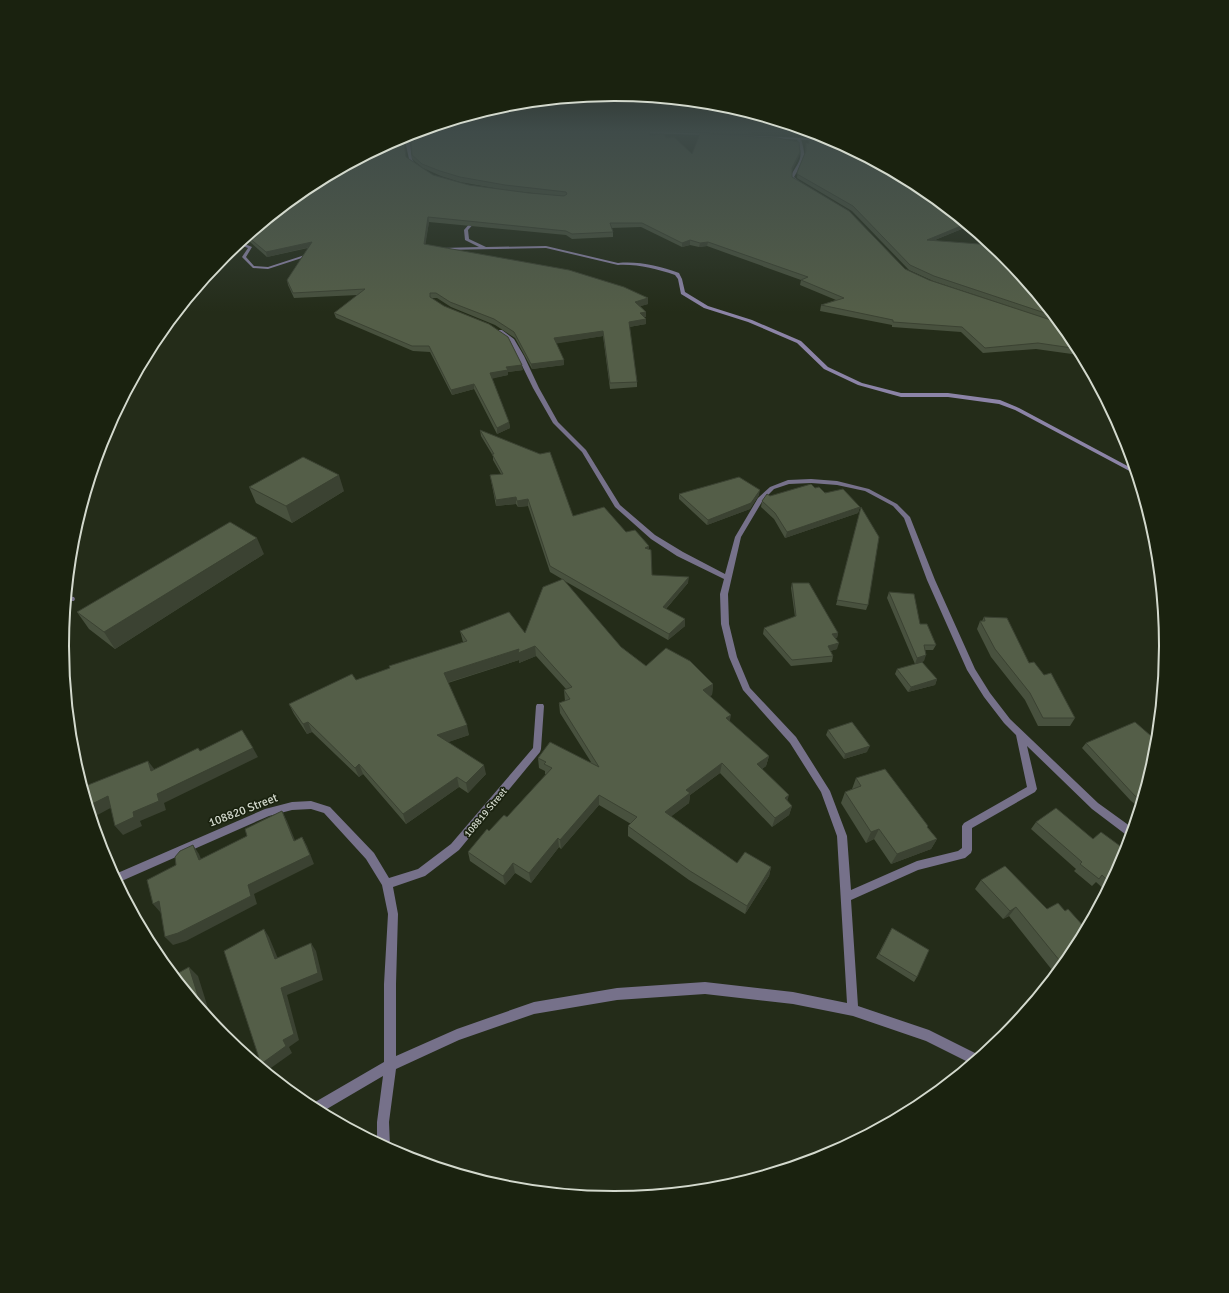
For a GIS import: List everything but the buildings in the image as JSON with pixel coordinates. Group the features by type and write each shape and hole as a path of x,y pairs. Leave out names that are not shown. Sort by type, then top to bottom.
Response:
{"street":[{"path":"492,327 512,340 536,388 556,423 584,451 618,506 653,537 680,554 728,578"},
{"path":"853,1010 842,836 826,791 793,740 748,690 733,657 725,624 724,594 738,537 760,499 772,488 788,482 811,481 837,483 867,490 883,497 895,505 906,518 931,580 971,670 987,695 1020,734 1094,806 1128,831"},
{"name":"108819 Street","path":"386,884 421,873 455,847 537,749 540,706"},
{"path":"847,897 917,866 961,855 967,850 967,826 1032,789 1020,734"},
{"name":"108820 Street","path":"120,877 210,836 268,812 292,806 311,805 327,810 338,821 370,856 386,884 393,914 390,984 390,1065 383,1122 384,1141"},
{"path":"320,1106 390,1065 457,1035 534,1008 617,994 705,988 794,998 853,1010 930,1036 973,1058"}],"waterway":[{"path":"472,218 473,222 466,230 467,240 485,248 546,247 618,264 630,263 656,267 677,274 680,279 683,293 706,307 750,321 799,342 826,368 860,384 901,395 948,395 1000,402 1017,409 1130,469"},
{"path":"245,245 250,247 244,257 253,267 268,268 312,254"},
{"path":"442,249 482,248"}]}
